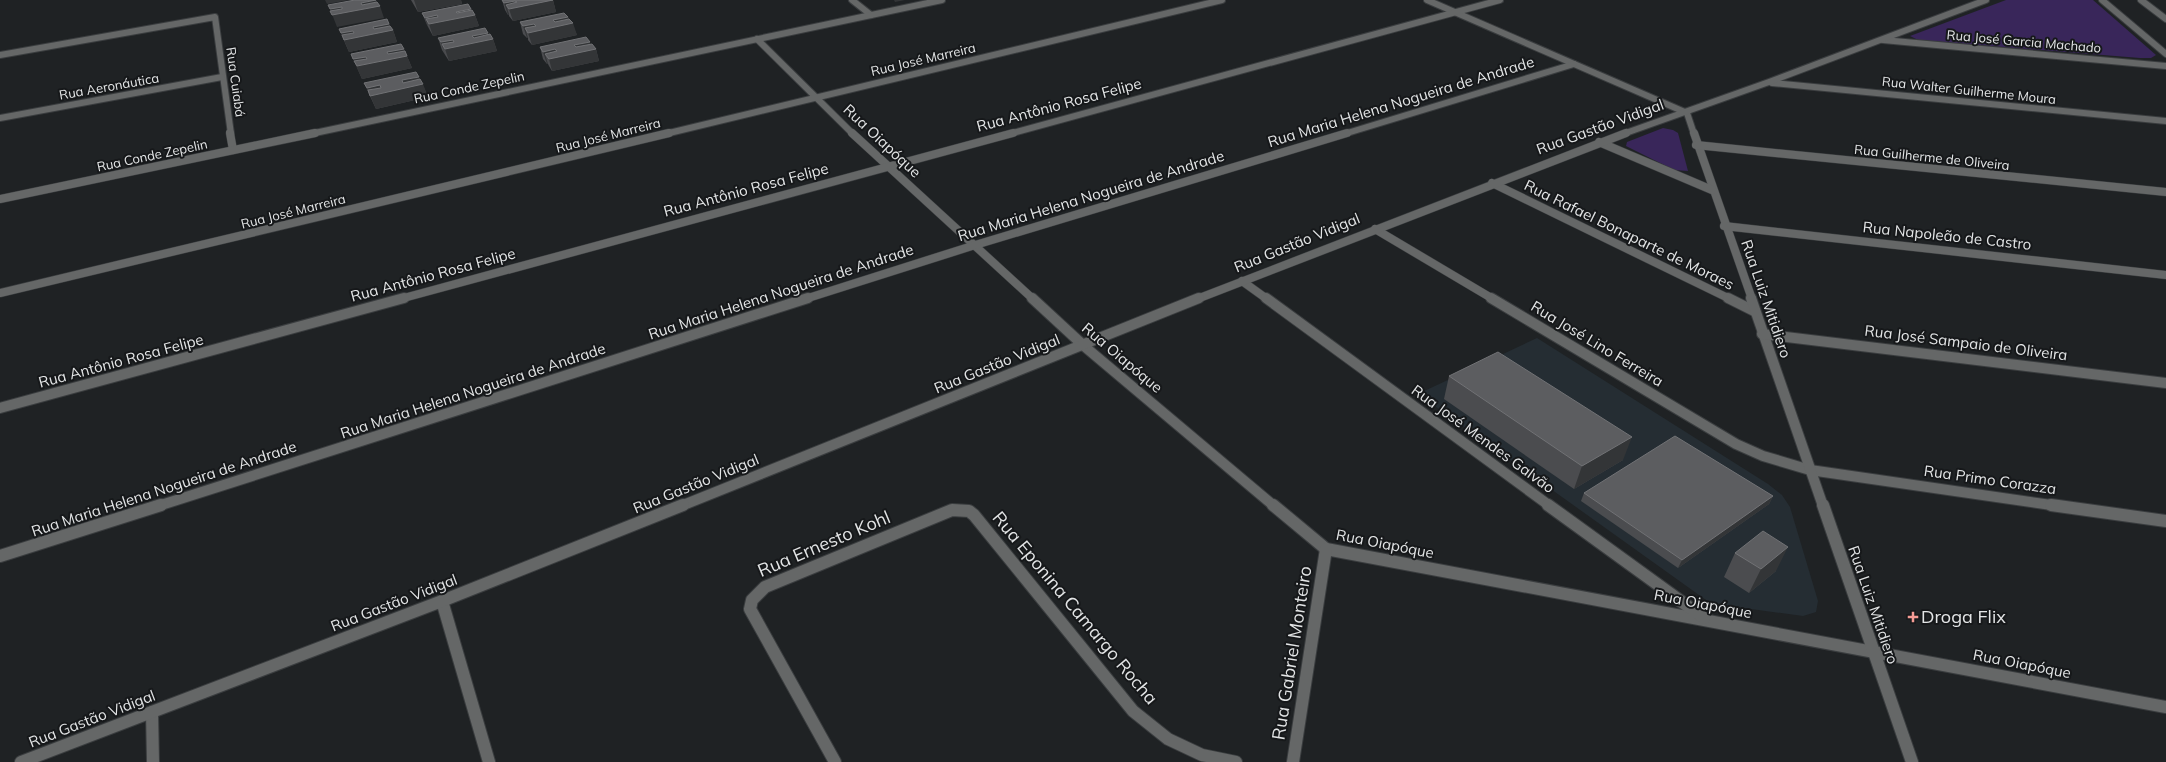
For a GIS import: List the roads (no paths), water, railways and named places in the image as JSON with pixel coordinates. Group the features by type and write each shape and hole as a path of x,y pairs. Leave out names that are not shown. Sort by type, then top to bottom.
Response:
{"street":[{"path":"852,0 871,15"},
{"name":"Rua Conde Zepelin","path":"0,199 942,0"},
{"name":"Rua José Marreira","path":"0,294 1222,0"},
{"path":"1427,0 1687,113"},
{"name":"Rua Antônio Rosa Felipe","path":"0,408 1500,0"},
{"name":"Rua Gastão Vidigal","path":"21,762 442,601 1084,346 1242,281 1492,183 1599,142 1687,113 1986,0"},
{"path":"2102,0 2166,54"},
{"path":"2141,0 2166,20"},
{"name":"Rua Cuiabá","path":"0,54 215,17 233,150"},
{"name":"Rua Oiapóque","path":"757,39 814,98 972,246 1084,346 1326,549 2166,707"},
{"name":"Rua José Garcia Machado","path":"1879,40 2166,66"},
{"name":"Rua Maria Helena Nogueira de Andrade","path":"0,556 972,246 1574,64"},
{"name":"Rua Aeronáutica","path":"0,118 222,77"},
{"name":"Rua Walter Guilherme Moura","path":"1769,82 2166,121"},
{"name":"Rua Luiz Mitidiero","path":"1687,113 1696,145 1724,226 1912,762"},
{"path":"1599,142 1712,190"},
{"name":"Rua Guilherme de Oliveira","path":"1696,145 2166,192"},
{"name":"Rua Rafael Bonaparte de Moraes","path":"1492,183 1754,311"},
{"name":"Rua Napoleão de Castro","path":"1724,226 2166,275"},
{"name":"Rua José Lino Ferreira","path":"1375,229 1736,444 1763,456 1810,470"},
{"name":"Rua José Mendes Galvão","path":"1242,281 1707,620"},
{"name":"Rua José Sampaio de Oliveira","path":"1762,334 2166,383"},
{"name":"Rua Primo Corazza","path":"1810,470 2166,521"},
{"name":"Rua Ernesto Kohl","path":"836,762 750,609 752,600 757,593 765,587 952,510"},
{"name":"Rua Eponina Camargo Rocha","path":"952,510 969,511 974,515 1133,711 1168,739 1202,755 1236,762"},
{"name":"Rua Gabriel Monteiro","path":"1293,762 1326,549"},
{"path":"442,601 489,762"},
{"path":"152,712 153,762"}],"place":[{"name":"Droga Flix","path":"1913,617"}]}
